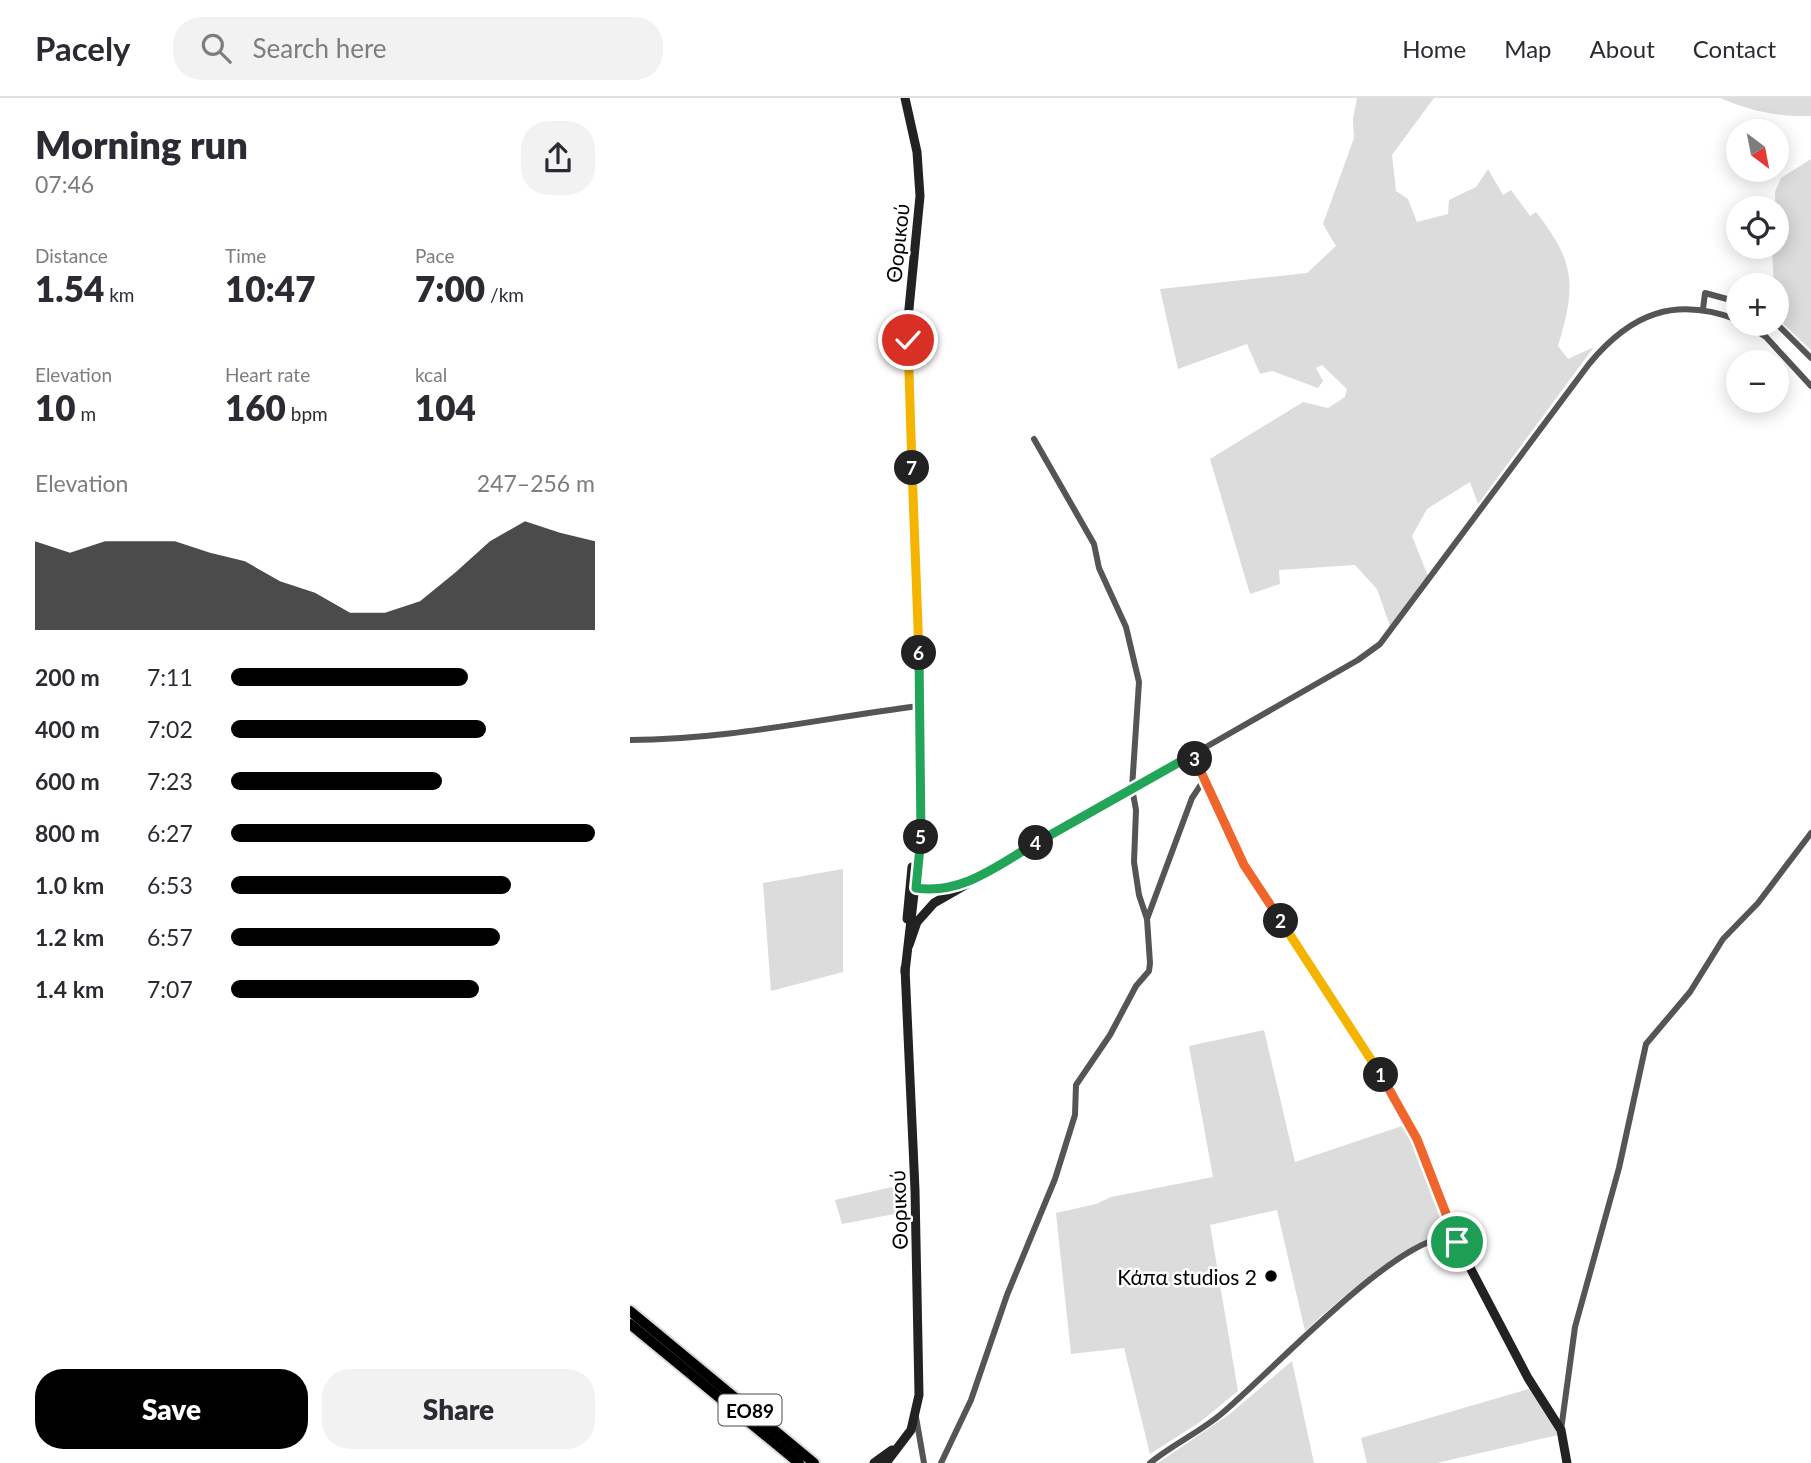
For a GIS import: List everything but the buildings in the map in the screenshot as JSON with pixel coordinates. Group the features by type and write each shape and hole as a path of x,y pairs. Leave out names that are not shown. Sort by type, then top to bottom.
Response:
{"highway":[{"name":"ΕΟ89","path":"630,1311 804,1461"},
{"name":"ΕΟ89","path":"630,1324 804,1461"}],"main road":[{"name":"Θορικού","path":"886,1463 902,1443 916,1417 919,1355 905,972 921,814 908,319 920,196 917,152 905,98"},
{"path":"909,945 925,912 944,897 1192,755 1244,865 1360,1039 1409,1121 1438,1189 1454,1237 1528,1378 1561,1430 1567,1463"},
{"path":"913,893 961,886"},
{"name":"Θορικού","path":"905,972 913,893"},
{"path":"913,893 933,900 944,897"},
{"name":"Θορικού","path":"874,1463 902,1443"}],"street":[{"path":"1703,309 1704,293 1726,299"},
{"path":"1192,755 1380,644 1609,341 1658,312 1680,308 1703,309 1726,316"},
{"path":"1764,336 1811,386"},
{"path":"1789,336 1811,358"},
{"path":"941,1463 971,1400 1007,1295 1055,1178 1074,1115 1076,1085 1110,1035 1136,986 1149,971 1147,919 1139,895 1134,862 1136,810 1132,788 1139,682 1126,627 1100,568 1094,544 1034,439"},
{"path":"630,740 688,739 752,733 827,717 919,706"},
{"path":"1147,919 1192,798 1205,778"},
{"path":"1561,1430 1575,1327 1619,1168 1646,1044 1690,992 1723,939 1765,894 1811,834"},
{"path":"1150,1463 1222,1414 1371,1277 1433,1240 1444,1235 1454,1237"},
{"path":"916,1417 924,1463"}],"shaded area":[{"path":"1357,98 1434,98 1392,155 1396,191 1408,199 1417,222 1448,214 1449,200 1476,187 1488,169 1503,195 1511,190 1530,216 1536,212 1559,246 1565,261 1569,276 1568,307 1558,346 1568,359 1594,347 1478,504 1470,482 1427,509 1412,536 1428,576 1390,626 1377,589 1355,565 1279,570 1280,584 1250,594 1210,459 1303,402 1328,408 1345,397 1347,389 1322,365 1316,368 1323,381 1318,388 1272,371 1260,374 1247,344 1178,369 1160,289 1307,273 1336,246 1323,224 1354,138 1353,119"},
{"path":"1720,98 1811,98 1811,116 1765,112"},
{"path":"1811,159 1811,350 1789,329 1789,273 1773,273 1772,259 1789,259 1789,196 1775,196 1775,192 1779,182 1789,182 1789,173"},
{"path":"843,869 843,972 771,991 763,883"},
{"path":"1264,1030 1295,1162 1405,1125 1445,1231 1371,1275 1305,1331 1277,1210 1210,1225 1238,1391 1200,1422 1150,1454 1124,1348 1071,1354 1056,1213 1096,1204 1111,1197 1213,1177 1189,1046"},
{"path":"905,1184 905,1212 842,1224 835,1200"},
{"path":"1292,1361 1314,1463 1158,1463 1231,1413"},
{"path":"1532,1388 1551,1416 1558,1435 1437,1463 1367,1463 1361,1438"}],"place":[{"name":"Κάπα studios 2","path":"1271,1276"}],"route":[{"path":"908,340 922,799 916,888 939,891 961,886 1192,755 1244,865 1360,1039 1409,1121 1457,1242"}]}
